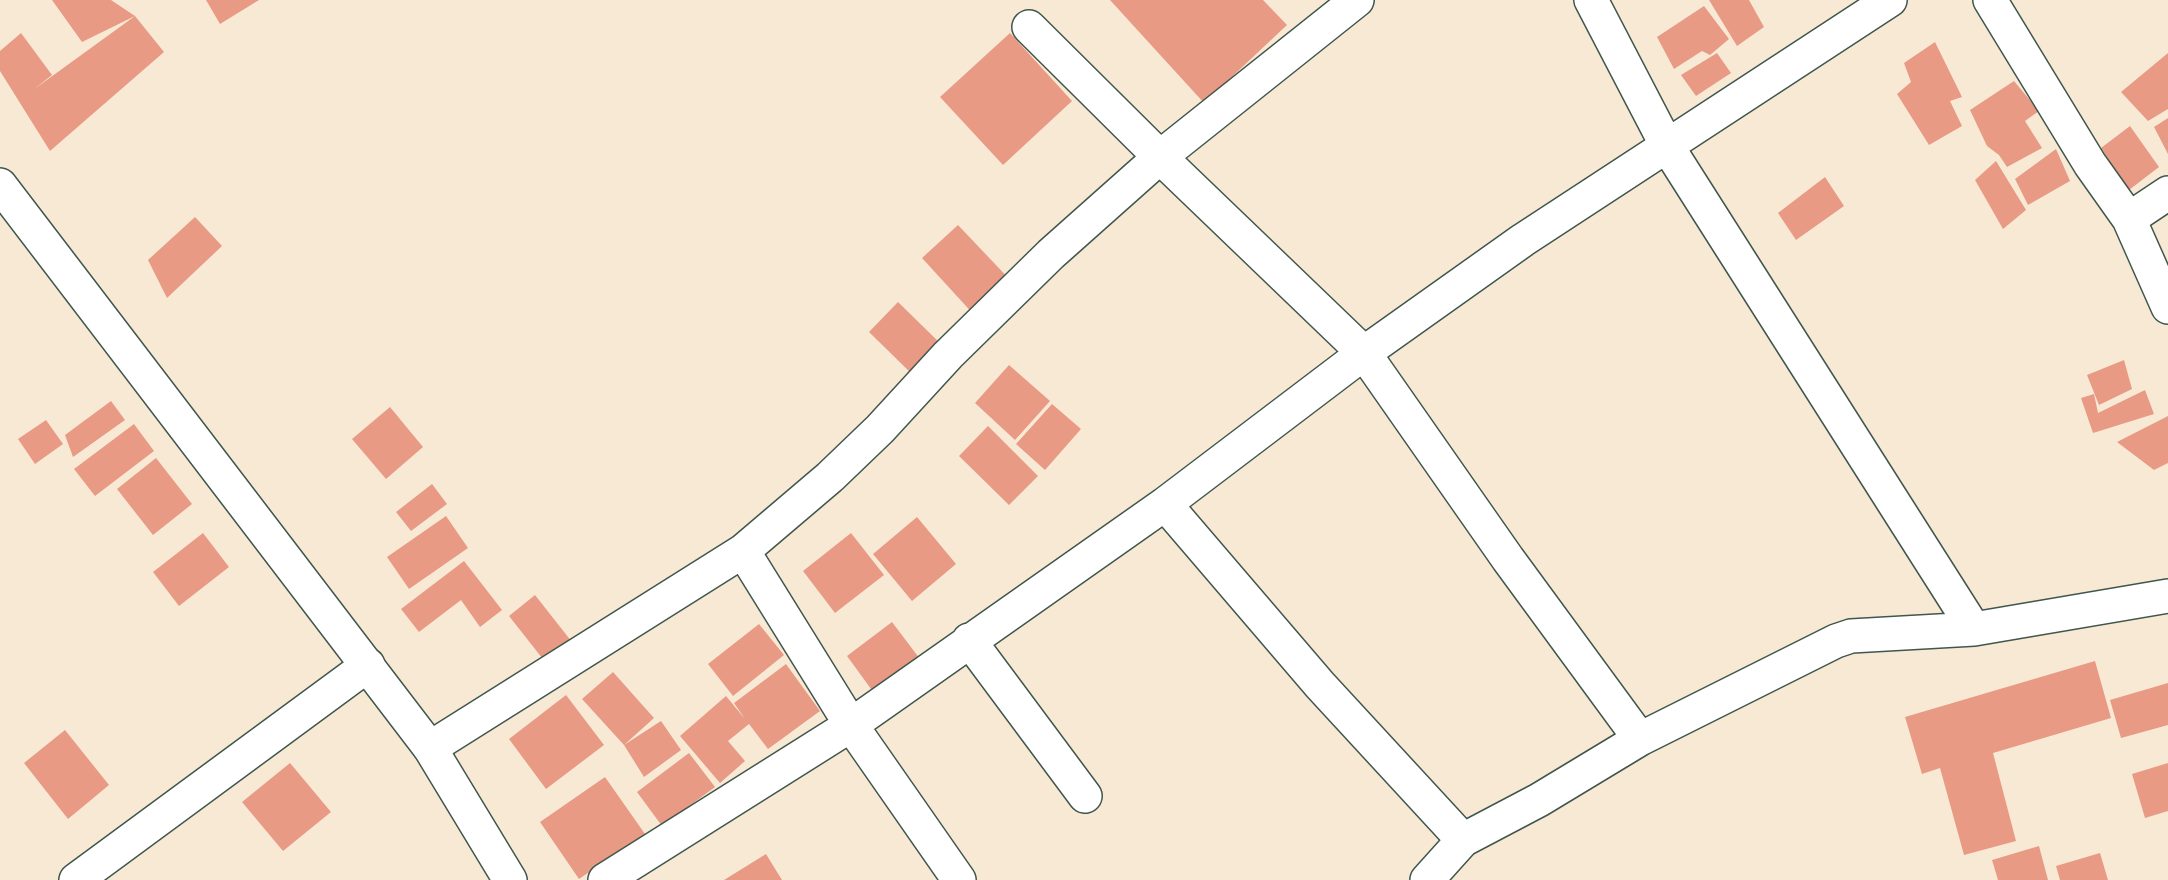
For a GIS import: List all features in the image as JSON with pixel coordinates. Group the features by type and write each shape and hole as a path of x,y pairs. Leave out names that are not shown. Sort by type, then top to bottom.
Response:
{"street":[{"path":"430,748 743,551 830,477 880,429 948,355 1051,254 1160,157 1357,0"},
{"path":"1591,0 1667,146 1974,629"},
{"path":"605,880 851,725 1165,504 1364,353 1523,240 1890,0"},
{"path":"1990,0 2090,164 2129,219 2168,307"},
{"path":"1029,27 1160,157 1364,353 1508,559 1640,739"},
{"path":"0,185 430,748 510,880"},
{"path":"2129,219 2168,193"},
{"path":"1165,504 1320,685 1463,840"},
{"path":"743,551 851,725 959,880"},
{"path":"1427,880 1463,840 1539,800 1640,739 1836,641 1851,636 1974,629 2168,596"},
{"path":"969,640 1085,796"},
{"path":"76,880 368,665"}],"building":[{"path":"52,0 111,0 135,16 82,42"},
{"path":"206,0 259,0 220,24"},
{"path":"1110,0 1263,0 1287,25 1204,103"},
{"path":"1709,0 1749,0 1764,27 1737,46"},
{"path":"1704,6 1729,39 1710,55 1702,51 1674,69 1657,37"},
{"path":"135,16 164,52 50,151 0,71 0,51 21,33 52,75 33,90"},
{"path":"1010,33 1072,101 1003,165 940,97"},
{"path":"1935,42 1962,97 1950,101 1962,126 1929,145 1897,94 1911,82 1904,63"},
{"path":"1717,53 1731,73 1696,96 1681,75"},
{"path":"2168,53 2168,109 2148,121 2121,92"},
{"path":"2014,81 2039,111 2025,121 2042,148 2007,167 1999,155 1987,146 1970,110"},
{"path":"2168,118 2168,154 2154,127"},
{"path":"2130,126 2159,167 2129,190 2101,148"},
{"path":"2056,149 2070,181 2028,205 2015,179"},
{"path":"1996,161 2026,210 2003,229 1975,180"},
{"path":"1825,177 1844,206 1796,240 1778,213"},
{"path":"195,217 222,246 167,298 148,260"},
{"path":"958,225 1013,283 976,317 922,258"},
{"path":"898,302 944,347 915,377 869,332"},
{"path":"2124,360 2132,389 2099,405 2087,375"},
{"path":"1009,365 1050,401 1015,440 975,403"},
{"path":"2145,390 2154,414 2093,433 2081,398 2094,394 2098,413"},
{"path":"111,401 125,420 73,457 65,435"},
{"path":"1052,404 1081,429 1045,470 1016,444"},
{"path":"390,407 423,447 386,479 352,439"},
{"path":"2168,416 2168,463 2154,470 2117,442"},
{"path":"46,420 63,444 35,464 18,439"},
{"path":"134,424 154,451 95,496 74,469"},
{"path":"988,426 1038,476 1009,505 959,456"},
{"path":"156,458 192,504 153,535 117,489"},
{"path":"432,484 447,504 411,531 396,512"},
{"path":"446,516 468,548 409,589 387,557"},
{"path":"917,517 956,564 912,601 873,554"},
{"path":"203,533 229,567 179,606 153,572"},
{"path":"851,533 884,575 835,613 803,571"},
{"path":"464,561 502,610 480,627 461,600 419,632 401,609"},
{"path":"535,595 572,642 546,663 509,616"},
{"path":"892,622 920,659 874,693 847,656"},
{"path":"759,624 784,655 733,696 708,664"},
{"path":"2095,661 2111,718 1993,753 2016,841 1964,855 1940,768 1922,774 1905,717"},
{"path":"786,664 820,711 768,749 749,724 728,741 745,761 720,783 680,736 726,696 745,719 734,703"},
{"path":"613,672 654,718 624,745 582,699"},
{"path":"2168,683 2168,725 2121,738 2110,700"},
{"path":"566,695 604,745 546,789 509,739"},
{"path":"661,721 681,750 644,777 624,745"},
{"path":"65,730 109,785 68,819 24,763"},
{"path":"689,753 715,787 662,826 637,792"},
{"path":"290,763 331,812 283,851 242,802"},
{"path":"2168,763 2168,811 2145,818 2132,774"},
{"path":"605,777 645,834 579,879 540,822"},
{"path":"2039,846 2048,880 1998,880 1992,860"},
{"path":"2100,853 2108,880 2060,880 2056,866"},
{"path":"766,854 782,880 724,880"}]}
